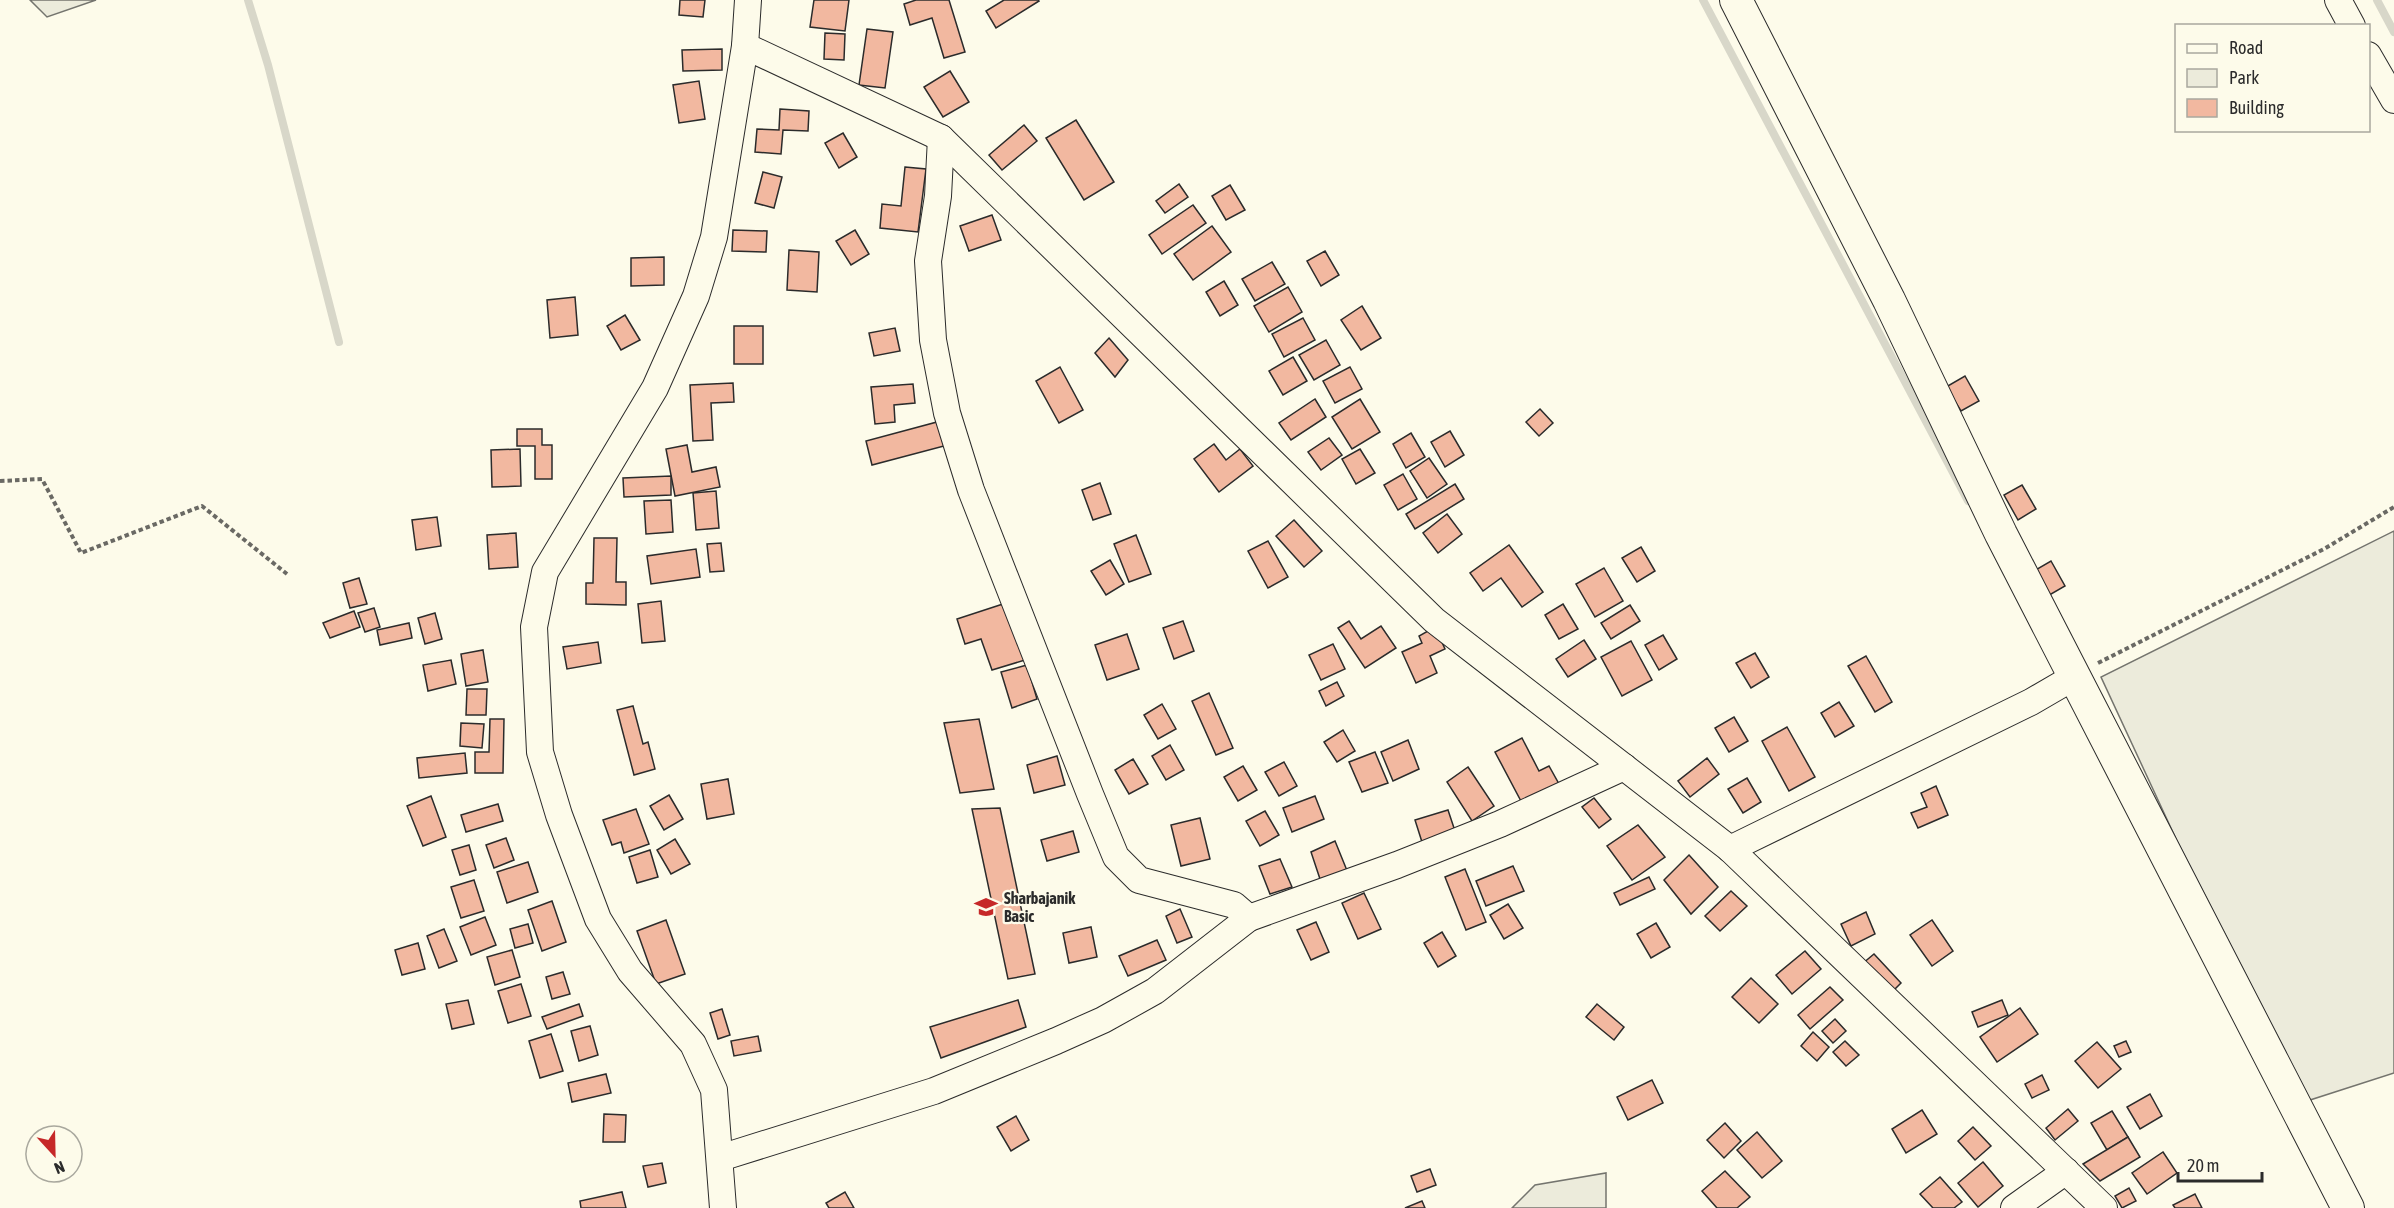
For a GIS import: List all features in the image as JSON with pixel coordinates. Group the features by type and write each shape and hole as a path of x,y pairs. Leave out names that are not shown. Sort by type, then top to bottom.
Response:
{"street":[{"path":"723,1208 714,1090 693,1044 630,971 598,919 559,815 540,752 534,627 545,572 654,388 696,296 714,237 745,46 748,0"},
{"path":"1737,0 1889,300 2001,534 2348,1208"},
{"path":"2338,0 2351,24"},
{"path":"745,46 941,138 1434,620 1730,849 2104,1208"},
{"path":"2370,58 2394,100"},
{"path":"941,138 938,196 928,261 933,340 947,413 971,490 1090,794 1116,857 1139,880 1234,905 1249,918"},
{"path":"1730,849 2031,702 2074,677"},
{"path":"720,1158 934,1091 1103,1020 1155,991 1249,918 1397,865 1500,824 1624,767"},
{"path":"2014,1208 2066,1171"}],"path":[{"path":"0,481 42,479 81,553 202,506 288,574"},
{"path":"2074,677 2116,653 2324,549 2394,507"}],"green space":[{"path":"30,0 96,0 47,17"},
{"path":"2394,531 2394,1073 2310,1100 2177,841 2101,677"},
{"path":"1606,1173 1606,1208 1512,1208 1535,1185"}],"building":[{"path":"680,0 705,0 703,17 679,15"},
{"path":"814,0 849,0 845,31 810,27"},
{"path":"916,0 949,0 965,52 944,58 932,18 910,25 904,4"},
{"path":"1004,0 1039,1 996,28 986,11"},
{"path":"867,29 893,32 885,88 859,85"},
{"path":"825,33 845,34 844,60 824,59"},
{"path":"722,49 722,70 683,71 682,50"},
{"path":"950,71 969,102 943,117 924,87"},
{"path":"699,81 705,119 679,123 673,85"},
{"path":"780,109 809,111 808,131 783,130 781,154 755,152 757,129 779,130"},
{"path":"1076,120 1114,182 1084,200 1046,138"},
{"path":"1024,125 1037,141 1002,170 989,155"},
{"path":"843,133 857,157 839,168 825,143"},
{"path":"905,167 926,169 918,232 880,228 882,204 901,206"},
{"path":"763,172 782,177 774,208 755,203"},
{"path":"1179,184 1188,197 1165,213 1156,201"},
{"path":"1230,185 1245,210 1226,220 1212,196"},
{"path":"1193,205 1206,223 1162,254 1149,235"},
{"path":"992,215 1001,240 969,251 960,226"},
{"path":"1212,226 1231,252 1193,280 1174,254"},
{"path":"733,230 767,231 766,252 732,251"},
{"path":"855,230 869,254 851,265 836,241"},
{"path":"789,250 819,252 817,292 787,290"},
{"path":"1325,251 1339,275 1321,286 1307,261"},
{"path":"664,257 664,285 631,286 631,258"},
{"path":"1272,262 1285,284 1255,301 1242,279"},
{"path":"1224,281 1238,305 1220,316 1206,292"},
{"path":"1288,287 1302,312 1269,332 1254,306"},
{"path":"575,297 578,335 550,338 547,300"},
{"path":"1362,306 1381,338 1361,350 1341,320"},
{"path":"625,315 640,340 621,350 607,326"},
{"path":"1303,318 1315,340 1284,357 1272,334"},
{"path":"734,326 763,326 763,364 734,364"},
{"path":"895,328 900,351 874,356 869,333"},
{"path":"1109,338 1128,360 1115,377 1095,353"},
{"path":"1326,340 1340,365 1314,380 1299,355"},
{"path":"1293,357 1307,381 1283,395 1269,371"},
{"path":"1060,367 1083,410 1059,423 1036,381"},
{"path":"1350,367 1362,389 1335,403 1323,381"},
{"path":"1965,376 1979,401 1961,411 1946,387"},
{"path":"733,383 734,402 711,403 713,440 693,441 690,385"},
{"path":"913,384 915,403 894,405 895,422 875,424 871,387"},
{"path":"1315,399 1326,417 1291,440 1279,423"},
{"path":"1360,399 1380,432 1352,449 1332,417"},
{"path":"1540,409 1553,423 1539,436 1526,422"},
{"path":"937,422 944,446 872,465 866,441"},
{"path":"517,429 542,429 542,445 552,445 552,479 535,479 535,446 517,446"},
{"path":"1450,431 1464,455 1445,467 1431,442"},
{"path":"1411,433 1425,457 1406,468 1393,444"},
{"path":"1329,438 1342,455 1321,470 1308,452"},
{"path":"1214,444 1226,460 1240,449 1253,466 1219,492 1194,459"},
{"path":"687,445 692,472 716,467 720,487 675,496 666,449"},
{"path":"520,449 521,486 492,487 491,450"},
{"path":"1360,449 1375,473 1356,484 1342,459"},
{"path":"1429,458 1447,484 1427,498 1410,471"},
{"path":"1403,474 1417,499 1398,510 1384,485"},
{"path":"671,476 671,495 624,497 623,478"},
{"path":"1100,483 1111,514 1093,520 1082,490"},
{"path":"1455,484 1464,499 1415,529 1406,514"},
{"path":"2022,485 2036,509 2018,520 2004,495"},
{"path":"716,491 719,528 696,530 693,493"},
{"path":"671,500 673,532 646,534 644,501"},
{"path":"1447,514 1462,534 1438,553 1423,533"},
{"path":"437,517 441,546 416,550 412,520"},
{"path":"1294,520 1322,551 1304,567 1276,536"},
{"path":"516,533 518,567 489,569 487,535"},
{"path":"1136,535 1151,574 1129,582 1114,544"},
{"path":"594,538 617,538 616,582 626,582 626,605 586,604 586,583 593,583"},
{"path":"1268,541 1288,577 1268,588 1248,551"},
{"path":"721,543 724,571 710,572 707,544"},
{"path":"1509,545 1543,592 1522,607 1501,578 1483,591 1470,573"},
{"path":"1641,547 1655,571 1637,582 1622,558"},
{"path":"696,549 700,577 651,584 647,556"},
{"path":"1110,560 1124,584 1106,595 1091,571"},
{"path":"2051,561 2065,586 2046,597 2032,572"},
{"path":"1604,568 1623,601 1595,617 1576,584"},
{"path":"359,578 367,604 350,608 343,583"},
{"path":"661,601 665,641 642,643 638,604"},
{"path":"1006,603 1025,660 992,670 981,639 965,644 957,619"},
{"path":"1563,604 1578,629 1559,639 1545,615"},
{"path":"1630,605 1640,621 1611,639 1601,623"},
{"path":"374,608 380,627 365,632 358,613"},
{"path":"354,611 360,627 330,638 323,623"},
{"path":"435,613 442,639 425,644 418,618"},
{"path":"1183,621 1194,651 1174,659 1163,628"},
{"path":"1349,621 1361,639 1381,626 1396,648 1365,668 1338,628"},
{"path":"409,623 412,638 380,645 377,630"},
{"path":"1435,627 1445,649 1430,656 1437,673 1416,683 1402,652 1422,643 1419,636"},
{"path":"1127,634 1139,669 1107,680 1095,645"},
{"path":"1663,635 1677,659 1659,670 1645,645"},
{"path":"1584,640 1596,659 1568,677 1556,659"},
{"path":"1631,641 1652,680 1622,696 1601,657"},
{"path":"598,642 601,663 567,669 563,647"},
{"path":"1333,644 1345,669 1321,680 1309,655"},
{"path":"483,650 488,682 466,686 461,654"},
{"path":"1755,653 1769,677 1751,688 1736,663"},
{"path":"1866,656 1892,702 1875,712 1848,666"},
{"path":"451,660 456,684 428,691 423,665"},
{"path":"1027,665 1037,699 1012,708 1001,672"},
{"path":"1337,682 1344,696 1326,706 1319,691"},
{"path":"467,689 487,689 486,715 466,715"},
{"path":"1209,693 1233,748 1216,755 1192,701"},
{"path":"1839,702 1854,726 1835,737 1821,713"},
{"path":"1162,704 1176,729 1158,739 1144,715"},
{"path":"633,706 643,744 648,742 655,769 634,775 617,710"},
{"path":"1734,717 1748,741 1729,752 1715,728"},
{"path":"490,719 504,719 503,773 475,773 475,752 489,752"},
{"path":"979,719 994,789 960,793 944,723"},
{"path":"461,723 484,724 482,748 460,746"},
{"path":"1787,727 1815,777 1789,791 1762,741"},
{"path":"1343,730 1355,751 1337,762 1324,742"},
{"path":"1522,738 1539,771 1549,766 1559,784 1522,803 1495,752"},
{"path":"1408,740 1419,769 1393,781 1381,752"},
{"path":"1170,745 1184,770 1166,780 1152,756"},
{"path":"1375,752 1388,783 1362,792 1349,762"},
{"path":"465,753 467,773 419,778 417,758"},
{"path":"1057,756 1065,785 1034,793 1027,765"},
{"path":"1707,758 1719,774 1690,797 1678,781"},
{"path":"1133,759 1148,784 1129,794 1115,770"},
{"path":"1284,762 1297,786 1279,796 1265,772"},
{"path":"1243,766 1257,790 1238,801 1224,777"},
{"path":"1468,767 1494,806 1472,821 1447,782"},
{"path":"1747,778 1761,802 1743,813 1728,789"},
{"path":"728,779 734,814 707,819 701,784"},
{"path":"1936,786 1948,815 1918,828 1911,813 1927,807 1921,793"},
{"path":"669,795 683,819 664,830 650,806"},
{"path":"431,796 446,837 423,846 407,806"},
{"path":"1315,796 1324,819 1292,832 1283,808"},
{"path":"1594,798 1611,819 1599,828 1582,807"},
{"path":"498,804 503,821 466,832 461,815"},
{"path":"1000,808 1035,974 1008,979 972,809"},
{"path":"636,809 649,844 624,853 621,842 612,845 603,820"},
{"path":"1448,810 1455,831 1422,842 1415,820"},
{"path":"1265,811 1279,835 1260,846 1246,821"},
{"path":"1200,818 1210,859 1181,866 1171,825"},
{"path":"1638,825 1665,857 1632,880 1607,846"},
{"path":"1073,831 1079,852 1047,861 1041,840"},
{"path":"506,838 514,860 494,868 486,845"},
{"path":"675,839 690,864 671,874 657,850"},
{"path":"1335,841 1348,873 1321,882 1311,852"},
{"path":"469,845 476,870 460,875 452,850"},
{"path":"650,850 658,877 637,883 629,857"},
{"path":"1689,855 1718,887 1691,914 1664,880"},
{"path":"1280,859 1292,887 1270,894 1259,866"},
{"path":"528,862 538,892 507,903 497,872"},
{"path":"1513,866 1524,891 1486,906 1476,881"},
{"path":"1465,869 1486,922 1466,930 1445,877"},
{"path":"1649,877 1655,889 1620,905 1614,893"},
{"path":"474,880 484,911 461,918 451,887"},
{"path":"1731,891 1747,906 1720,931 1705,916"},
{"path":"1364,893 1381,929 1358,939 1342,903"},
{"path":"552,901 566,942 542,951 528,910"},
{"path":"1508,904 1523,928 1504,939 1490,915"},
{"path":"1180,909 1192,937 1177,943 1166,916"},
{"path":"1866,912 1875,934 1851,946 1841,924"},
{"path":"485,917 496,945 471,955 460,927"},
{"path":"666,920 685,974 656,984 637,931"},
{"path":"1932,920 1953,951 1932,966 1910,935"},
{"path":"1316,922 1329,952 1311,960 1297,930"},
{"path":"1656,923 1670,947 1651,958 1637,934"},
{"path":"528,924 533,943 515,948 510,929"},
{"path":"1091,927 1097,957 1069,963 1063,933"},
{"path":"444,929 457,961 439,968 427,936"},
{"path":"1442,932 1456,956 1438,967 1424,943"},
{"path":"1157,940 1166,960 1128,976 1119,956"},
{"path":"418,943 425,969 402,975 395,950"},
{"path":"512,950 520,977 495,985 487,957"},
{"path":"1805,951 1821,969 1792,994 1776,975"},
{"path":"1874,954 1901,983 1890,994 1862,964"},
{"path":"563,972 570,994 552,999 546,977"},
{"path":"1751,978 1778,1004 1759,1023 1732,997"},
{"path":"521,984 531,1016 508,1023 498,991"},
{"path":"1830,987 1843,1000 1810,1029 1798,1015"},
{"path":"468,1000 474,1024 452,1029 446,1004"},
{"path":"1018,1000 1026,1027 941,1058 930,1027"},
{"path":"2002,1000 2008,1015 1978,1027 1972,1012"},
{"path":"579,1004 583,1016 547,1029 542,1017"},
{"path":"1597,1004 1624,1027 1614,1040 1586,1017"},
{"path":"2020,1008 2038,1034 1997,1062 1980,1037"},
{"path":"722,1009 730,1035 718,1039 710,1013"},
{"path":"1835,1019 1846,1031 1833,1043 1822,1031"},
{"path":"590,1026 598,1055 579,1061 571,1031"},
{"path":"1813,1032 1829,1047 1817,1061 1801,1046"},
{"path":"551,1034 563,1071 540,1078 529,1041"},
{"path":"758,1036 761,1051 734,1056 731,1041"},
{"path":"1845,1041 1859,1055 1846,1066 1833,1052"},
{"path":"2126,1041 2131,1052 2119,1057 2114,1046"},
{"path":"2097,1042 2121,1069 2098,1088 2075,1061"},
{"path":"606,1074 611,1093 572,1102 568,1083"},
{"path":"2042,1075 2049,1090 2032,1098 2025,1084"},
{"path":"1652,1080 1663,1103 1628,1120 1617,1097"},
{"path":"2150,1094 2162,1116 2140,1129 2127,1107"},
{"path":"2068,1109 2078,1121 2055,1140 2046,1128"},
{"path":"1922,1110 1937,1134 1906,1153 1892,1129"},
{"path":"2112,1111 2128,1137 2107,1150 2091,1123"},
{"path":"604,1114 626,1115 625,1142 603,1142"},
{"path":"1016,1116 1029,1140 1011,1151 997,1127"},
{"path":"1725,1123 1741,1141 1724,1158 1707,1140"},
{"path":"1973,1127 1991,1146 1975,1160 1958,1141"},
{"path":"1757,1132 1782,1161 1762,1178 1737,1150"},
{"path":"2128,1137 2140,1157 2100,1181 2083,1164"},
{"path":"2163,1152 2177,1173 2147,1194 2132,1173"},
{"path":"1983,1162 2003,1186 1978,1207 1958,1183"},
{"path":"662,1163 666,1183 648,1187 643,1166"},
{"path":"1430,1169 1436,1185 1417,1192 1411,1176"},
{"path":"1725,1171 1750,1197 1737,1208 1717,1208 1702,1191"},
{"path":"1940,1177 1962,1202 1954,1208 1933,1208 1920,1194"},
{"path":"2129,1188 2136,1201 2122,1208 2115,1196"},
{"path":"622,1192 626,1208 581,1208 580,1201"},
{"path":"845,1192 854,1208 829,1208 826,1203"},
{"path":"2195,1194 2202,1208 2175,1208 2173,1205"},
{"path":"1422,1201 1425,1208 1405,1208"}],"waterway":[{"path":"248,0 268,65 339,342"},
{"path":"1703,0 1968,501"},
{"path":"2377,0 2394,32"}],"place":[{"name":"Sharbajanik Basic","path":"986,907"}]}
